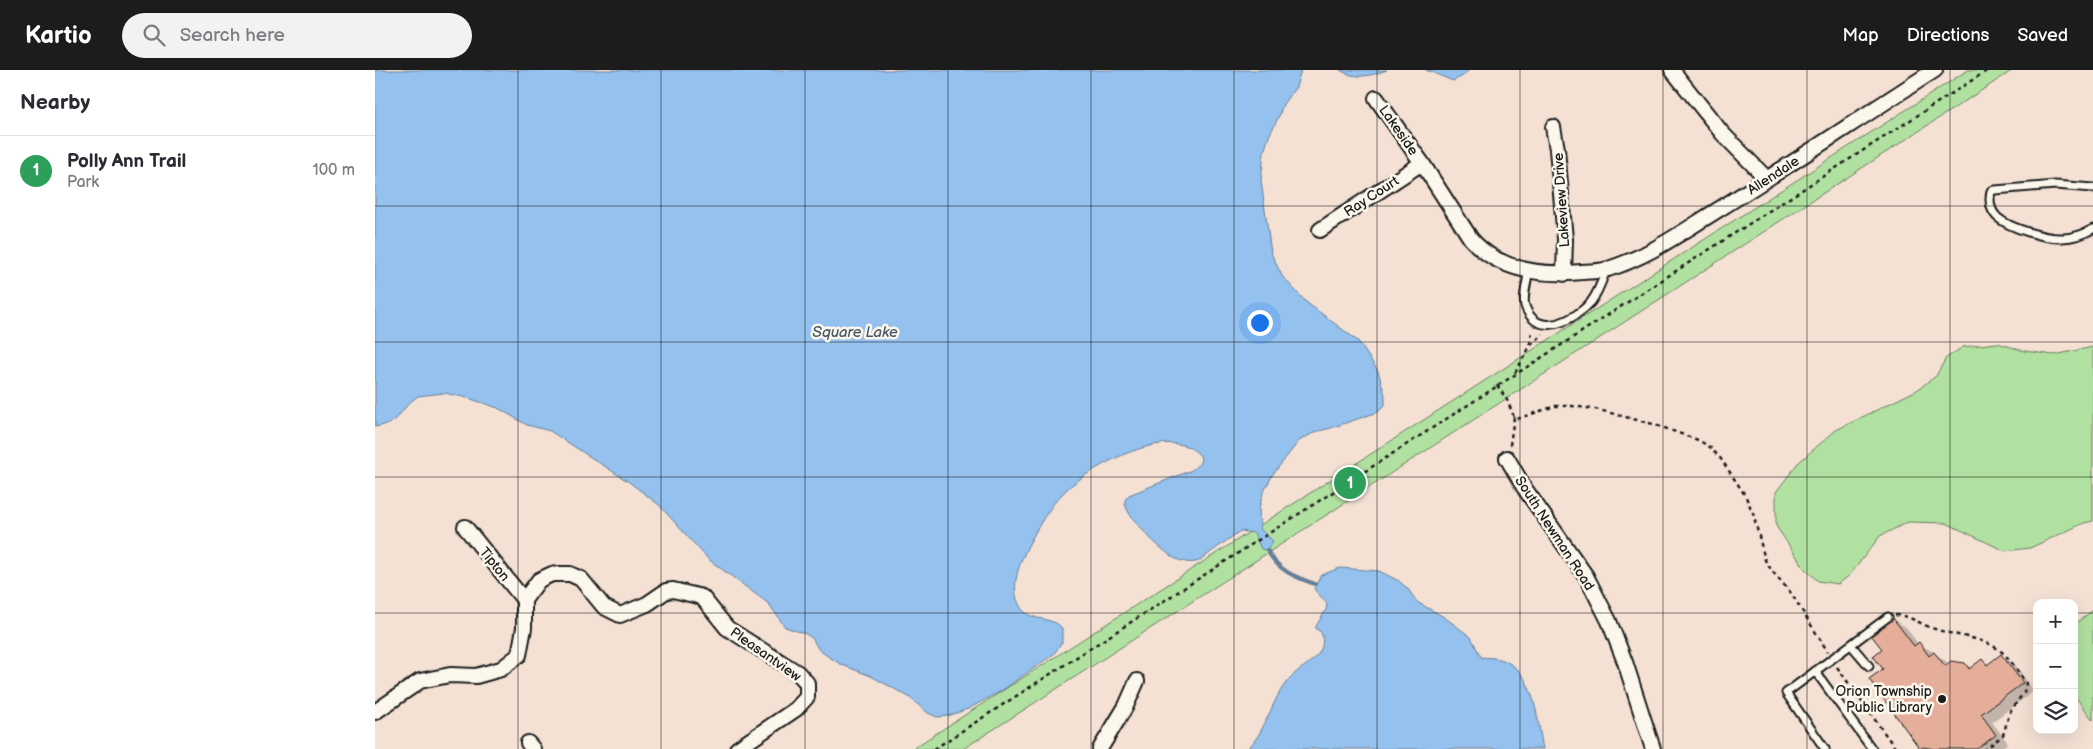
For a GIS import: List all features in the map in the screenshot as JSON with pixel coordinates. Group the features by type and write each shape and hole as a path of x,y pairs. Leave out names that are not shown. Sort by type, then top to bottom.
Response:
{"street":[{"path":"1672,70 1722,133 1767,179"},
{"name":"Allendale","path":"1528,271 1564,274 1606,270 1643,256 1767,179 1935,70"},
{"name":"Lakeside","path":"1376,98 1479,249 1507,265 1528,271"},
{"name":"Lakeview Drive","path":"1553,127 1557,150 1565,239 1564,274"},
{"name":"Ray Court","path":"1320,230 1422,163"},
{"name":"South Newman Road","path":"1507,458 1525,489 1586,576 1609,621 1625,662 1653,749"},
{"name":"Tipton","path":"465,527 524,600"},
{"name":"Pleasantview","path":"524,600 539,580 552,574 570,574 581,579 605,607 620,615 647,604 666,591 673,590 702,597 727,628 798,673 807,683 807,696 796,709 737,749"},
{"path":"375,712 420,680 450,675 476,676 501,669 519,655 523,628 524,600"},
{"path":"1100,749 1126,706 1137,681"}],"lane":[{"path":"2093,188 2055,185 1995,190 1991,191 1989,199 1996,216 2009,224 2041,235 2064,238 2082,235 2093,229"},
{"path":"1528,271 1524,301 1528,312 1534,318 1552,326 1563,323 1591,302 1606,270"},
{"path":"1825,749 1786,693 1888,616"},
{"path":"1851,645 1869,666"},
{"path":"1815,670 1871,749"}],"path":[{"path":"934,749 1988,70"},
{"path":"1530,346 1534,318"},
{"path":"1514,374 1530,346 1552,326"},
{"path":"1497,385 1507,400 1514,417 1507,458"},
{"path":"1514,417 1520,420 1555,406 1595,409 1653,424 1698,440 1709,447 1721,459 1745,495 1753,513 1765,560 1791,593 1832,658 1896,749"},
{"path":"1888,616 1903,615 1933,629 1975,639 1996,648 2009,659 2027,685 2011,712 2003,734 1986,749"}],"green space":[{"path":"1968,70 2013,70 963,749 912,749"},
{"path":"1997,343 2025,351 2054,355 2093,347 2093,521 2084,523 2030,548 2005,551 1946,523 1908,522 1880,536 1850,575 1838,584 1818,581 1805,569 1776,526 1776,492 1798,463 1836,430 1917,390 1936,376 1946,358 1963,347"},
{"path":"2093,610 2093,720 2078,700 2078,622"}],"water":[{"name":"Square Lake","path":"375,70 1301,70 1296,87 1283,104 1264,152 1261,181 1271,253 1282,276 1306,302 1358,341 1378,371 1385,395 1385,405 1378,412 1315,432 1299,441 1273,474 1263,493 1259,508 1260,529 1273,541 1267,550 1261,549 1254,533 1240,531 1199,561 1185,562 1170,555 1145,533 1130,515 1125,501 1129,495 1192,470 1200,463 1201,457 1188,447 1171,443 1152,445 1111,460 1077,481 1059,497 1049,510 1029,544 1017,575 1015,591 1020,606 1029,615 1052,621 1062,628 1062,642 1054,654 1001,691 968,709 948,716 937,717 928,713 909,697 871,676 842,665 826,655 819,650 812,638 806,634 785,627 769,604 708,559 658,504 629,482 550,431 527,425 498,408 468,398 444,393 418,396 409,403 396,419 389,424 375,427"},
{"path":"1340,70 1387,70 1375,74 1357,76"},
{"path":"1426,70 1469,70 1463,76 1453,81"},
{"path":"1340,568 1379,571 1399,581 1408,589 1417,602 1444,617 1471,637 1481,657 1498,658 1512,665 1521,673 1532,696 1543,749 1247,749 1259,734 1283,687 1294,674 1318,654 1323,641 1321,632 1316,629 1316,626 1326,610 1327,604 1314,589 1321,575"}],"building":[{"name":"Orion Township Public Library","path":"1893,618 1914,646 1919,642 1929,656 1934,652 1945,666 1951,661 1965,663 1969,669 1982,659 1987,665 2001,654 2023,683 1981,714 1996,735 1977,749 1935,749 1923,747 1920,749 1869,679 1883,669 1873,656 1882,649 1871,635"}],"waterway":[{"path":"1267,550 1282,568 1294,576 1315,584"}],"place":[{"name":"Polly Ann Trail","path":"1350,483"},
{"name":"Orion Township Public Library","path":"1942,699"}]}
